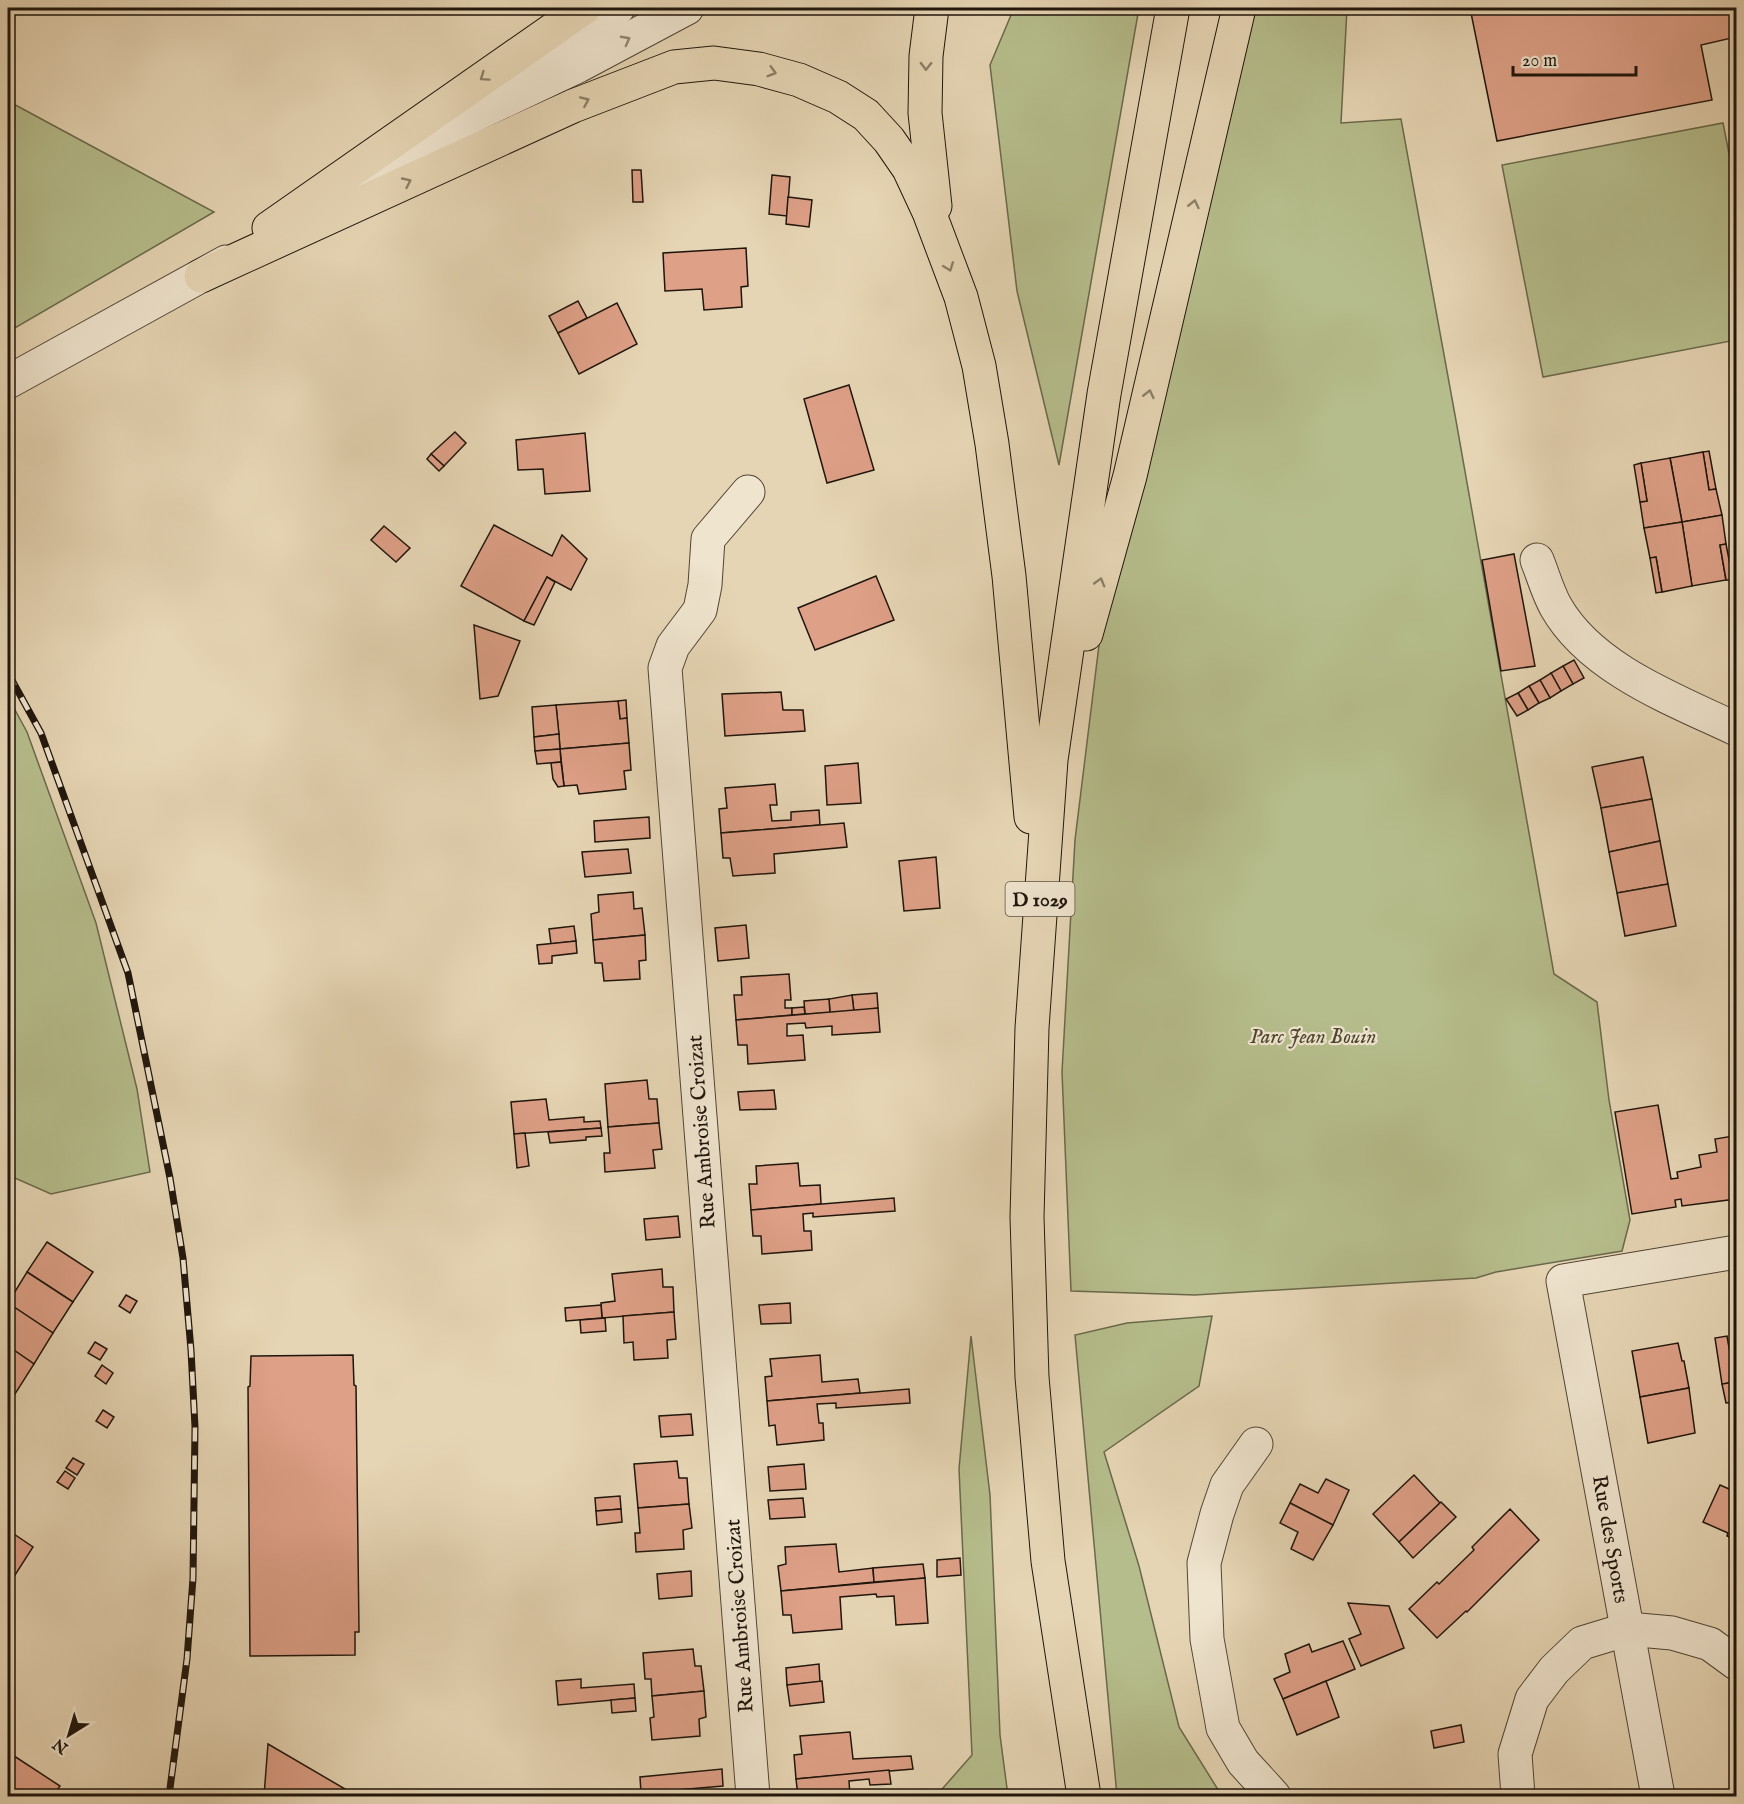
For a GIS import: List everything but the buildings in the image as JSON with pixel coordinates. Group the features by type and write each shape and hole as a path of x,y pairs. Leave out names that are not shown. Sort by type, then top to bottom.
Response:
{"main road":[{"path":"201,276 584,8"},
{"path":"932,8 926,56 925,113 937,236"},
{"name":"D 1029","path":"1084,1797 1048,1562 1032,1377 1027,1217 1032,1028 1051,760 1104,394 1173,8"},
{"path":"1051,760 1130,476 1239,8"},
{"path":"201,276 552,116 635,80 674,67 714,63 759,69 799,80 838,97 866,115 889,140 909,169 961,297 979,366 1010,576 1039,917"}],"street":[{"path":"479,112 565,40 618,8"},
{"path":"8,382 201,276 479,112 578,66 687,8"},
{"name":"Rue Ambroise Croizat","path":"748,492 708,539 705,585 700,610 673,646 665,668 753,1797"},
{"path":"1537,560 1556,607 1579,639 1618,671 1737,729"},
{"name":"Rue des Sports","path":"1658,1797 1563,1281 1737,1252"},
{"path":"1256,1444 1227,1485 1204,1563 1207,1640 1223,1728 1243,1762 1274,1797"},
{"path":"1518,1797 1515,1754 1532,1700 1554,1670 1582,1643 1628,1629 1672,1634 1710,1644 1737,1663"}],"green space":[{"path":"1014,8 1139,8 1059,465 1017,291 990,65"},
{"name":"Parc Jean Bouin","path":"1248,8 1347,8 1341,123 1401,119 1554,974 1597,1002 1609,1100 1630,1220 1622,1251 1496,1272 1476,1278 1195,1295 1071,1291 1062,1072 1075,840 1100,637"},
{"path":"8,101 214,212 8,332"},
{"path":"1723,123 1736,189 1736,340 1543,377 1502,165"},
{"path":"8,697 27,732 96,923 137,1089 150,1172 51,1194 8,1175"},
{"path":"1212,1316 1199,1386 1104,1452 1139,1566 1179,1727 1222,1796 1117,1796 1075,1335 1127,1323"},
{"path":"971,1336 990,1495 1000,1735 1008,1796 936,1796 972,1755 959,1469"}],"railway":[{"path":"8,673 41,733 128,973 170,1178 183,1258 195,1427 193,1578 187,1659 169,1796"}]}
